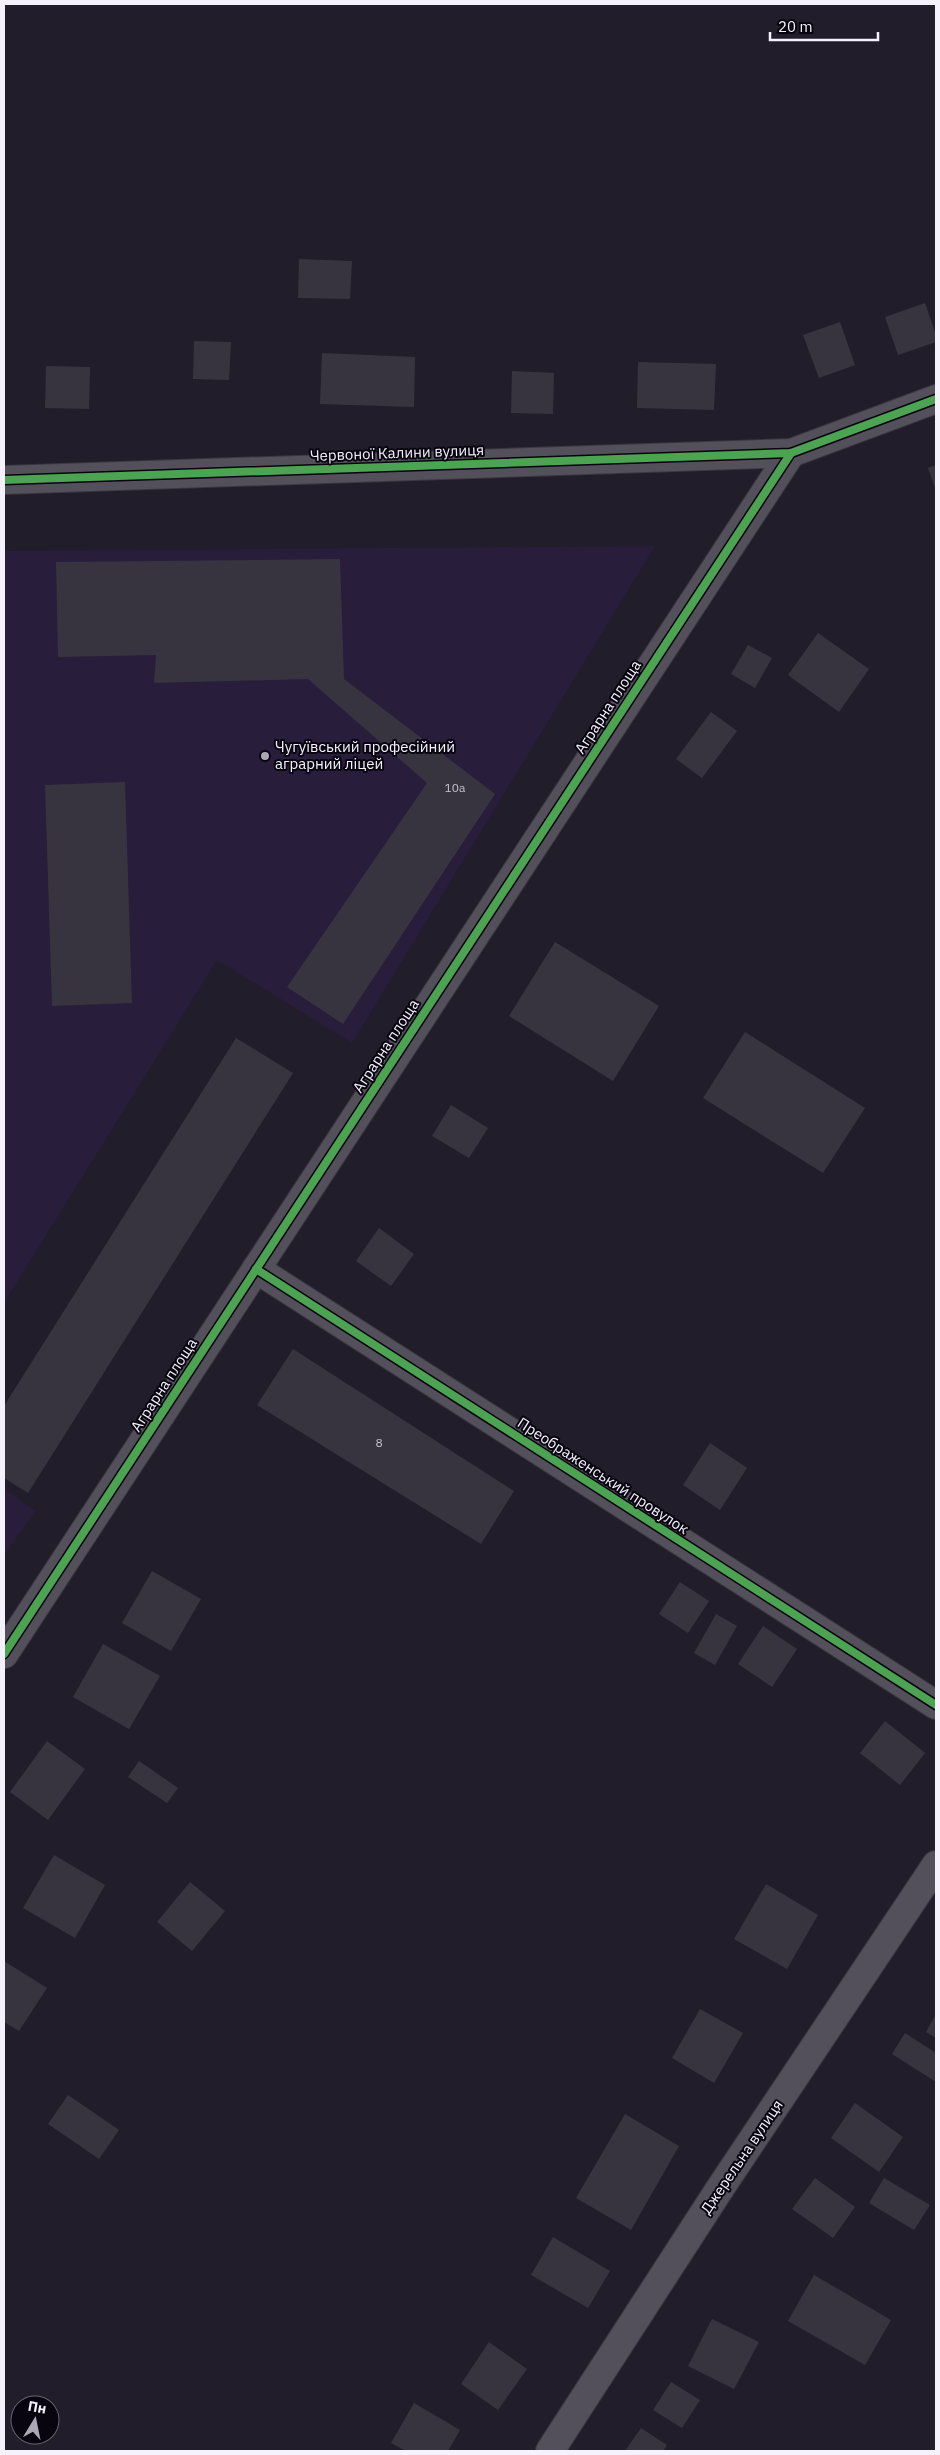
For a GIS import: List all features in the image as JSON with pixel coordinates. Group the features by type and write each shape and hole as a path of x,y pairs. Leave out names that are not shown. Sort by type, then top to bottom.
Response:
{"street":[{"name":"Червоної Калини вулиця","path":"4,480 791,453 936,399"},
{"name":"Аграрна площа","path":"4,1654 791,453"},
{"name":"Преображенський провулок","path":"256,1270 936,1705"},
{"name":"Джерельна вулиця","path":"550,2451 719,2190 936,1865"}],"shaded area":[{"name":"Чугуївський професійний аграрний ліцей","path":"655,546 352,1043 217,960 4,1303 4,551"},
{"path":"4,1489 36,1511 4,1555"}],"building":[{"path":"299,259 352,261 350,299 298,298"},
{"path":"925,303 936,335 936,342 898,355 885,317"},
{"path":"840,322 855,365 819,378 803,335"},
{"path":"194,341 231,342 229,380 193,379"},
{"path":"322,353 415,357 414,407 320,404"},
{"path":"638,362 716,364 714,410 637,408"},
{"path":"46,366 90,367 89,409 45,408"},
{"path":"512,371 554,373 553,414 511,413"},
{"path":"936,465 936,491 928,468"},
{"path":"340,559 344,679 495,794 343,1024 287,987 427,783 308,679 154,683 156,655 58,657 56,562"},
{"path":"818,633 869,669 839,712 788,675"},
{"path":"748,645 772,658 755,688 731,674"},
{"path":"711,712 737,731 702,778 676,759"},
{"path":"125,782 132,1003 52,1006 45,785"},
{"path":"555,942 659,1006 613,1081 509,1016"},
{"path":"745,1032 865,1108 823,1173 703,1098"},
{"path":"236,1038 293,1073 28,1493 4,1478 4,1406"},
{"path":"451,1105 488,1128 469,1158 432,1136"},
{"path":"379,1228 414,1254 391,1286 356,1261"},
{"path":"293,1349 514,1491 481,1544 257,1405"},
{"path":"710,1443 747,1468 720,1510 683,1485"},
{"path":"152,1571 201,1599 171,1651 122,1623"},
{"path":"680,1582 709,1601 688,1633 659,1614"},
{"path":"716,1614 737,1626 715,1665 694,1653"},
{"path":"763,1626 797,1649 772,1687 738,1664"},
{"path":"103,1644 160,1676 129,1729 73,1697"},
{"path":"885,1721 925,1753 900,1785 860,1753"},
{"path":"47,1741 85,1769 48,1820 10,1792"},
{"path":"139,1761 178,1788 167,1803 128,1777"},
{"path":"54,1855 105,1885 75,1938 23,1908"},
{"path":"190,1882 225,1911 192,1951 157,1922"},
{"path":"766,1884 818,1915 787,1969 734,1939"},
{"path":"4,1961 47,1988 19,2031 4,2022"},
{"path":"700,2009 743,2033 714,2083 672,2058"},
{"path":"936,2014 936,2038 926,2032"},
{"path":"905,2033 936,2053 936,2082 892,2054"},
{"path":"68,2095 119,2130 99,2159 48,2124"},
{"path":"855,2103 903,2137 879,2172 831,2138"},
{"path":"625,2114 679,2146 631,2230 576,2198"},
{"path":"815,2178 855,2207 833,2238 792,2209"},
{"path":"884,2178 930,2205 914,2230 869,2203"},
{"path":"553,2237 610,2271 588,2308 531,2275"},
{"path":"814,2275 891,2320 865,2365 788,2321"},
{"path":"712,2319 759,2342 734,2389 688,2366"},
{"path":"489,2342 527,2369 498,2410 461,2384"},
{"path":"671,2382 700,2400 682,2428 653,2410"},
{"path":"414,2403 460,2430 448,2451 406,2451 391,2443"},
{"path":"641,2428 667,2445 663,2451 625,2451"}],"cycle path":[{"path":"4,480 791,453 936,399"},
{"path":"4,1654 791,453"},
{"path":"256,1269 936,1705"}],"place":[{"name":"Чугуївський професійний аграрний ліцей","path":"265,756"}]}
